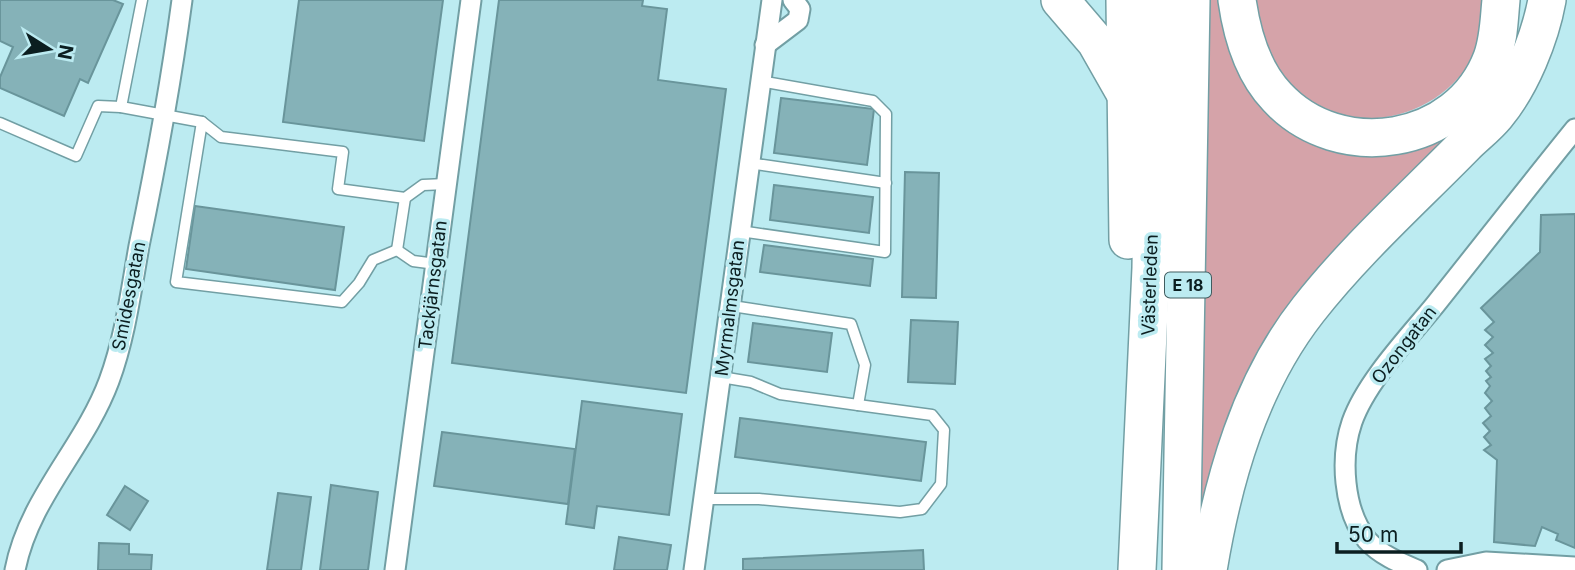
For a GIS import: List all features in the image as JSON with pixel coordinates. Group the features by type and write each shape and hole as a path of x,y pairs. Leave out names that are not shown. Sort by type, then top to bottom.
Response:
{"highway":[{"name":"E 18","path":"1060,0 1096,42 1126,96"},
{"name":"E 18","path":"1125,0 1129,426 1133,546 1137,566"},
{"name":"Västerleden","path":"1137,566 1151,268 1155,0"},
{"name":"Västerleden","path":"1181,570 1191,0"},
{"path":"1237,0 1249,52 1277,97 1316,125 1368,139 1417,131 1442,118 1464,100 1492,60 1501,0"},
{"path":"1510,91 1506,78 1517,44 1522,0"},
{"path":"1208,570 1224,489 1240,440 1276,359 1306,312 1339,273 1496,115 1531,55 1547,0"}],"street":[{"name":"Smidesgatan","path":"15,570 27,527 42,497 99,405 117,358 166,114 182,0"},
{"name":"Tackjärnsgatan","path":"395,570 471,0"},
{"name":"Myrmalmsgatan","path":"694,570 772,0"},
{"path":"765,45 798,20 800,9 793,0"},
{"name":"Ozongatan","path":"1417,570 1391,559 1367,540 1350,508 1346,454 1352,420 1367,392 1411,334 1575,129"},
{"path":"1447,570 1486,562 1575,568"}],"lane":[{"path":"121,107 142,0"},
{"path":"740,231 885,252 886,114 873,101 760,81"},
{"path":"0,123 76,156 98,106 121,107 202,122 221,137 343,152 338,190 405,198 423,185 446,184"},
{"path":"202,122 176,282 342,302 359,283 373,260 397,250"},
{"path":"749,163 886,183"},
{"path":"397,250 405,198"},
{"path":"397,250 413,261 436,264"},
{"path":"732,306 851,324 865,365 858,405"},
{"path":"704,499 759,499 900,512 922,509 941,484 944,430 932,415 780,394 751,382 721,377"}],"shaded area":[{"path":"1208,0 1227,0 1290,130 1308,141 1328,148 1477,112 1316,289 1199,563"},
{"path":"1256,0 1487,0 1476,51 1455,81 1433,100 1406,112 1378,118 1349,117 1322,109 1297,94 1277,71 1268,55"}],"building":[{"path":"0,0 113,0 123,4 88,83 80,79 64,116 0,88 0,77 13,47 0,41"},
{"path":"299,0 443,0 424,141 283,122"},
{"path":"499,0 643,0 642,6 667,9 658,80 726,89 686,393 452,363"},
{"path":"781,98 874,109 867,165 774,153"},
{"path":"905,172 939,173 936,298 902,297"},
{"path":"774,185 873,197 869,233 770,220"},
{"path":"195,206 344,227 335,290 186,269"},
{"path":"1575,214 1575,548 1556,540 1558,534 1542,527 1535,546 1494,542 1497,460 1484,450 1491,445 1484,437 1490,431 1483,423 1491,416 1485,408 1492,401 1485,393 1490,386 1486,381 1491,377 1486,371 1491,366 1485,359 1493,353 1485,345 1493,337 1485,330 1494,322 1481,308 1540,252 1541,215"},
{"path":"764,245 873,259 870,286 760,272"},
{"path":"911,320 958,322 955,384 908,382"},
{"path":"753,323 832,333 827,372 748,362"},
{"path":"582,401 682,414 669,515 597,506 594,528 566,524"},
{"path":"740,418 926,442 921,481 735,457"},
{"path":"442,432 575,449 568,504 434,486"},
{"path":"331,485 378,492 368,570 320,570"},
{"path":"125,486 148,501 130,530 107,515"},
{"path":"278,493 311,497 301,570 267,570"},
{"path":"619,537 671,545 667,570 614,570"},
{"path":"99,543 129,544 129,554 152,555 151,570 98,570"},
{"path":"923,550 924,570 743,570 743,559"}]}
